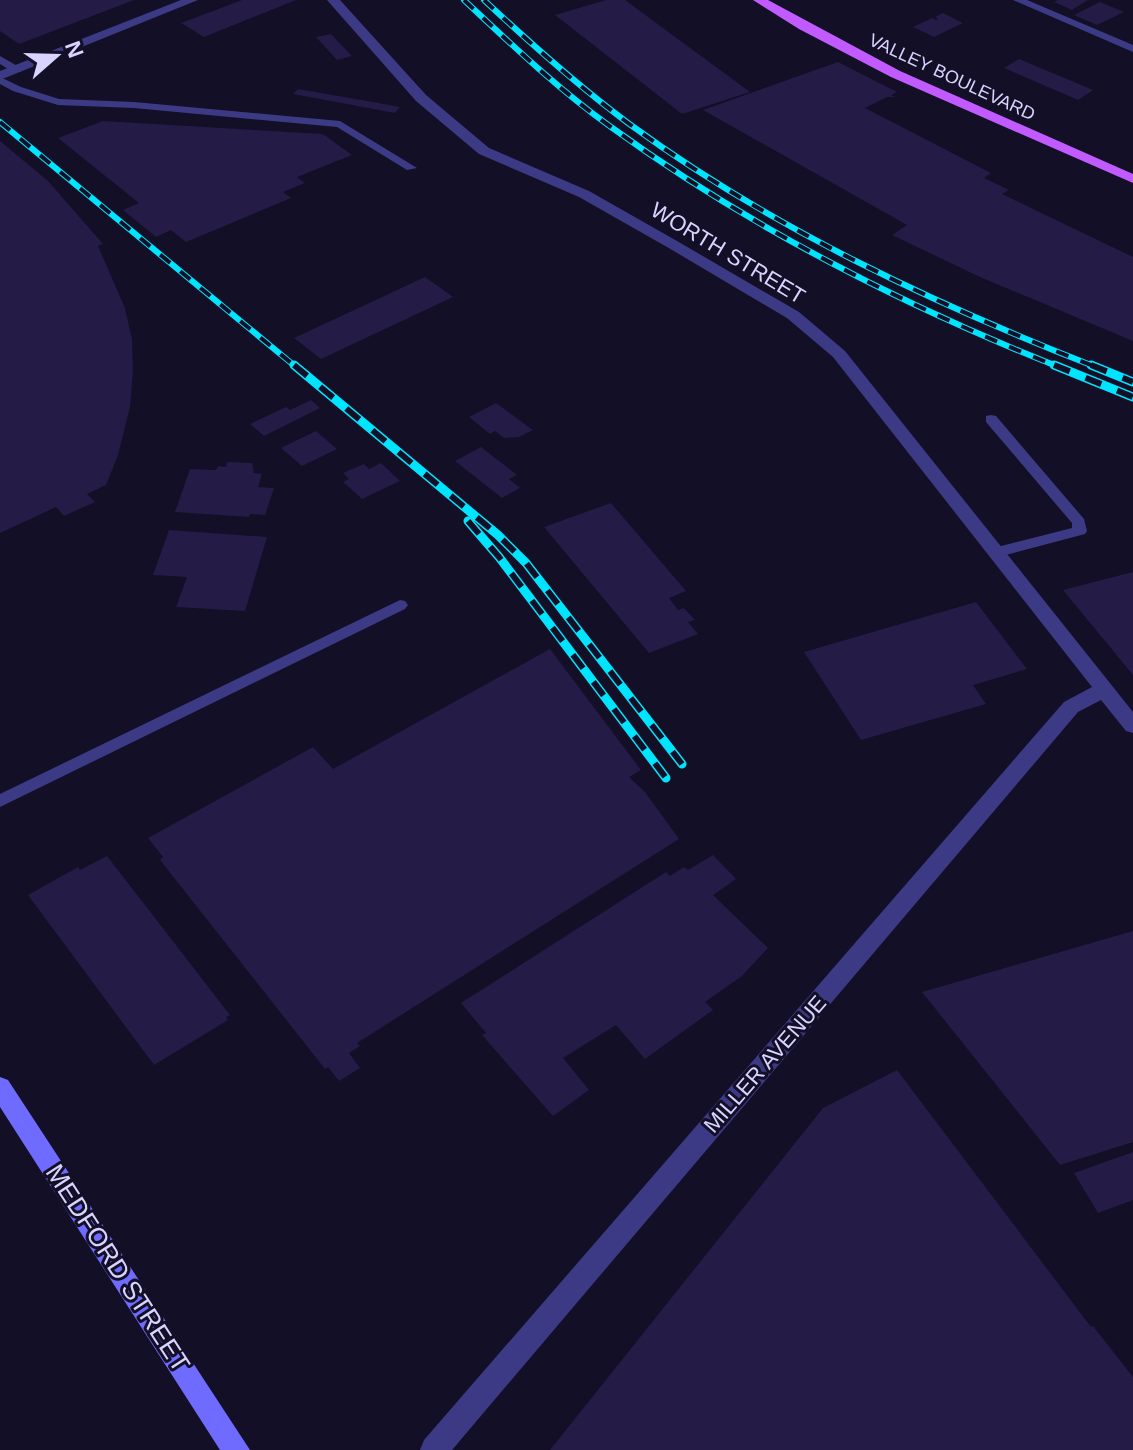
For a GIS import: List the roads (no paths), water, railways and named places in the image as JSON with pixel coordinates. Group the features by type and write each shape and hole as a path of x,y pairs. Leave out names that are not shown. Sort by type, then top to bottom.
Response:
{"main road":[{"name":"VALLEY BOULEVARD","path":"759,0 929,89 1133,179"},
{"name":"MEDFORD STREET","path":"0,1087 236,1450"}],"street":[{"path":"0,78 192,0"},
{"name":"WORTH STREET","path":"333,0 421,98 484,151 584,194 793,315 839,354 1133,726"},
{"name":"MILLER AVENUE","path":"434,1450 1071,707 1105,689"}],"lane":[{"path":"1018,0 1133,49"},
{"path":"0,59 17,70"},
{"path":"0,78 17,89 58,102 134,105 340,124 411,168"},
{"path":"991,419 1079,522 1080,531 998,552"},
{"path":"0,801 400,605"}],"railway":[{"path":"464,0 535,66 591,112 717,198 884,290 1059,367"},
{"path":"484,0 609,109 738,196 913,289 1096,367"},
{"path":"0,122 296,367"},
{"path":"294,365 498,535 526,563 682,764"},
{"path":"1054,365 1133,397"},
{"path":"1091,365 1133,382"},
{"path":"468,521 499,557 666,778"}]}
